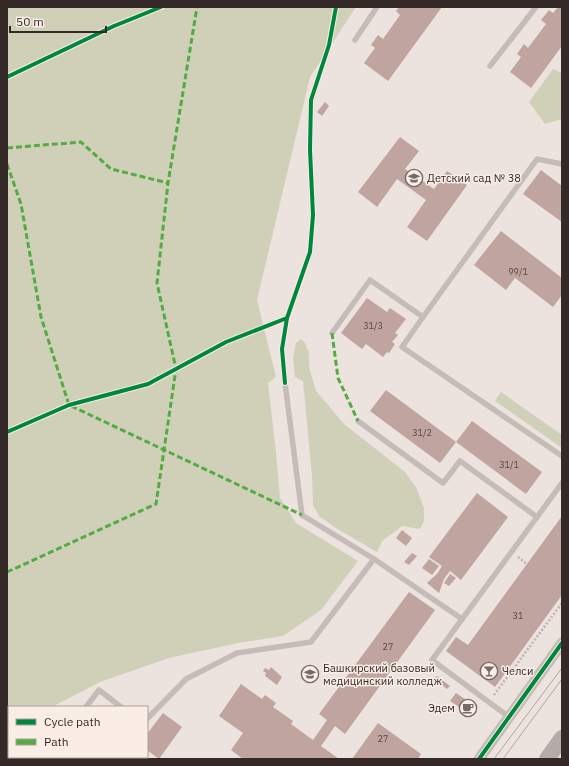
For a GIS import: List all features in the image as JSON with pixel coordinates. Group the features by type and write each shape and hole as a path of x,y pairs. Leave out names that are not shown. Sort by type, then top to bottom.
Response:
{"main road":[{"path":"547,759 562,738"}],"street":[{"path":"479,759 562,643"}],"lane":[{"path":"355,40 377,7"},
{"path":"490,66 536,7"},
{"path":"562,164 537,159 402,347 562,456"},
{"path":"332,333 370,280 423,317"},
{"path":"285,383 302,515 374,559 462,619"},
{"path":"358,421 443,483 460,461 537,517"},
{"path":"509,717 432,660 562,483"},
{"path":"148,718 186,679 237,653 311,642 374,559"},
{"path":"87,706 99,690 120,706"}],"path":[{"path":"489,702 562,603"}],"green space":[{"path":"7,7 356,7 310,77 257,300 276,377 268,383 280,498 296,523 358,561 321,610 283,636 238,643 169,658 100,682 54,706 7,706"},
{"path":"553,69 562,73 562,119 545,124 529,102"},
{"path":"301,339 305,343 309,353 309,367 316,391 344,424 405,472 417,489 424,508 424,521 420,529 402,526 382,541 377,552 336,528 319,516 313,505 312,476 303,381 295,377 293,359 296,343"},
{"path":"501,392 562,435 562,448 495,401"}],"building":[{"path":"399,7 442,7 388,81 364,63 375,48 371,45 378,35 383,39 400,15 396,11"},
{"path":"558,7 562,7 562,46 531,88 510,72 521,57 517,54 524,44 528,48 546,24 541,20 549,10 553,13"},
{"path":"325,102 329,106 322,116 317,112"},
{"path":"400,137 419,151 405,169 434,189 447,171 467,185 427,241 407,227 426,200 397,179 377,207 358,192"},
{"path":"541,170 562,186 562,222 523,194"},
{"path":"501,231 562,278 562,295 553,307 515,278 506,290 474,265"},
{"path":"367,298 387,312 390,308 406,319 395,333 398,335 392,342 395,344 389,353 387,352 383,357 366,344 362,349 341,333"},
{"path":"386,390 456,442 440,463 370,411"},
{"path":"472,421 542,472 526,494 456,442"},
{"path":"477,493 508,517 461,580 450,571 444,579 439,593 427,583 437,574 442,566 429,557"},
{"path":"562,516 562,595 495,687 446,651 456,637 468,645"},
{"path":"402,530 412,538 406,546 396,538"},
{"path":"412,553 417,556 409,565 404,562"},
{"path":"429,559 439,566 432,575 422,568"},
{"path":"450,574 456,578 449,586 444,583"},
{"path":"409,592 435,610 345,734 335,726 321,746 339,759 243,759 231,750 243,733 219,716 241,684 262,699 265,695 276,703 273,707 293,721 291,724 313,740 327,720 319,714"},
{"path":"271,667 282,677 277,685 265,676 266,673 263,671 265,668 269,670"},
{"path":"437,676 450,686 447,689 434,679"},
{"path":"456,693 472,704 467,712 450,701"},
{"path":"163,713 182,727 159,759 148,751 148,733"},
{"path":"378,723 421,754 418,759 352,759"},
{"path":"60,758 108,758 107,759"}],"tram line":[{"path":"494,759 562,668"},
{"path":"503,759 562,679"}],"marked path":[{"path":"7,572 156,504 176,369 157,283 168,183 197,7"},
{"path":"7,148 81,142 111,169 168,183"},
{"path":"7,164 21,204 41,317 69,405 302,515"},
{"path":"332,333 338,378 358,421"}],"cycle path":[{"path":"7,77 114,26 161,7"},
{"path":"285,383 282,349 287,318 310,252 313,215 310,150 311,100 329,45 336,7"},
{"path":"7,432 69,405 148,384 226,342 287,318"},
{"path":"479,759 562,643"}],"place":[{"name":"Детский сад № 38","path":"414,178"},
{"name":"Челси","path":"489,671"},
{"name":"Башкирский базовый медицинский колледж","path":"310,674"},
{"name":"Эдем","path":"468,708"}]}
